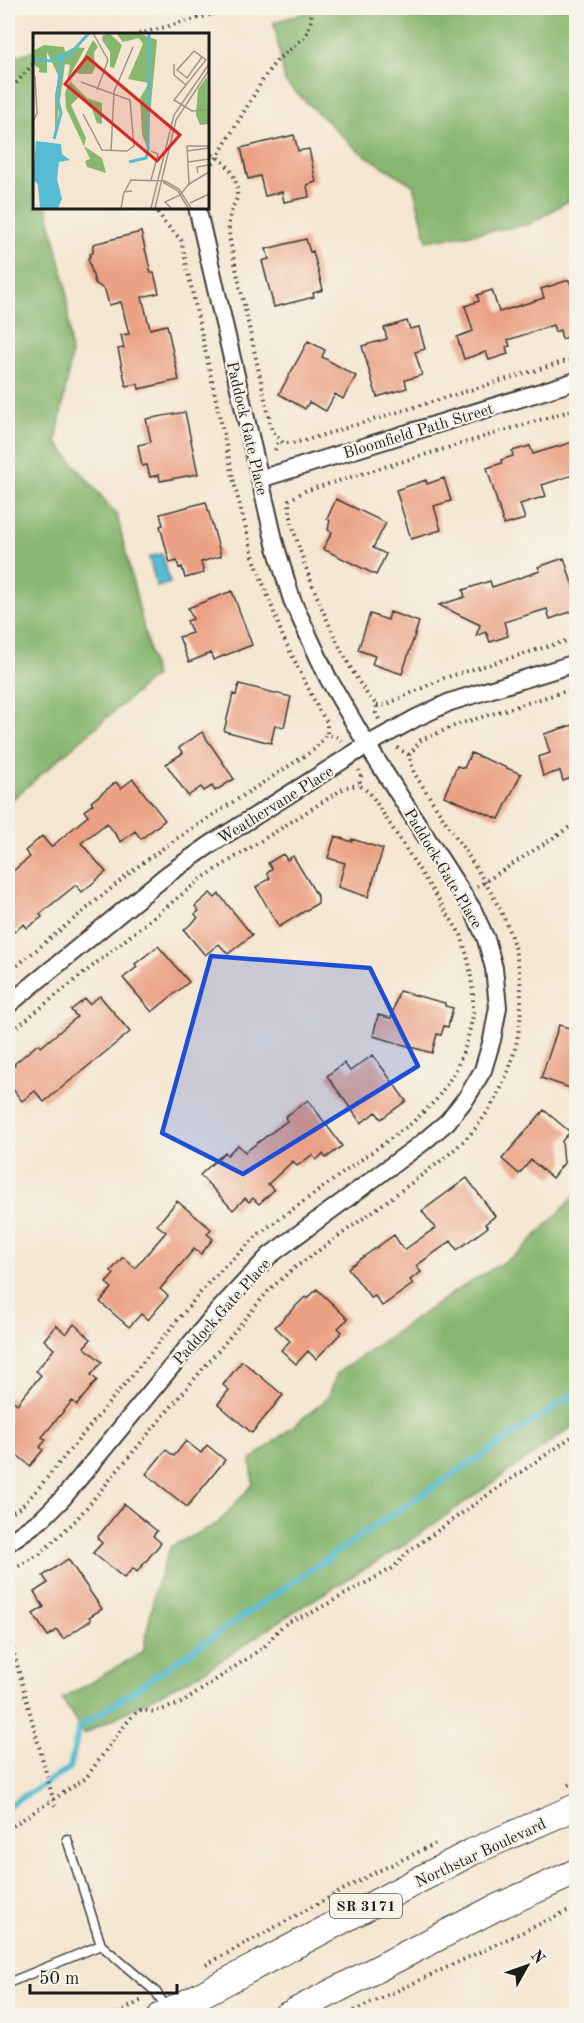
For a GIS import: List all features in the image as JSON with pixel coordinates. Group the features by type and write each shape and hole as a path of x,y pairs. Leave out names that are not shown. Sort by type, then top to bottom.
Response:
{"main road":[{"name":"Northstar Boulevard","path":"165,2014 472,1852 576,1808"},
{"path":"286,2016 493,1909 576,1872"}],"street":[{"name":"Paddock Gate Place","path":"8,1543 42,1519 63,1498 215,1314 269,1256 447,1122 467,1097 483,1070 492,1040 498,1006 494,968 486,939 473,910 367,745 328,678 292,600 275,544 197,208"},
{"name":"Bloomfield Path Street","path":"260,479 576,381"},
{"name":"Weathervane Place","path":"8,1005 168,874 367,745 450,702 576,663"}],"lane":[{"path":"67,1839 101,1945 156,1992 165,2014"},
{"path":"8,1983 101,1945"}],"path":[{"path":"144,33 236,8"},
{"path":"208,172 267,73 277,60 306,36 312,8"},
{"path":"8,92 33,64"},
{"path":"208,154 225,163 237,185 237,197 228,225 230,241 273,431 284,443 303,441 576,358"},
{"path":"156,208 164,222 180,240 236,491 254,559 268,600 302,677 327,722 327,734 339,738 361,775 359,785"},
{"path":"289,500 305,491 576,409"},
{"path":"275,450 279,440"},
{"path":"283,496 289,500"},
{"path":"289,500 290,517 312,582 332,630 356,679 368,697 377,705 385,705 444,678 576,638"},
{"path":"408,755 421,740 459,724 576,688"},
{"path":"8,1572 40,1554 76,1520 270,1289 293,1269 453,1151 480,1122 496,1099 512,1062 519,1031 522,998 518,958 506,923 485,882 414,773 408,755 399,750 387,734 376,713 377,705"},
{"path":"8,1034 201,879 346,787 359,785 370,792 461,935 469,963 473,992 473,1016 466,1045 455,1072 435,1100 412,1123 238,1251 210,1281 36,1491 21,1507 8,1515"},
{"path":"464,895 576,823"},
{"path":"8,1829 86,1778 133,1715 141,1710 155,1712 182,1703 264,1647 282,1626 311,1613 393,1568 408,1552 576,1434"},
{"path":"8,1631 55,1806"},
{"path":"343,2016 576,1907"}],"highlighted area":[{"path":"211,956 370,968 418,1066 243,1174 162,1133"}],"green space":[{"path":"322,8 576,8 576,196 528,225 427,241 413,185 357,150 285,82 274,22"},
{"path":"33,51 33,208 47,208 66,286 71,357 56,442 117,515 155,676 8,803 8,58"},
{"path":"576,1195 576,1424 401,1547 301,1607 203,1672 84,1734 62,1699 143,1652 155,1590 170,1547 217,1524 253,1484 251,1460 328,1398 337,1373 454,1292 519,1253"}],"water":[{"path":"162,554 170,583 157,587 149,557"}],"building":[{"path":"294,135 298,151 309,149 316,182 307,185 309,197 284,202 282,192 265,196 260,176 248,179 241,148"},
{"path":"141,232 151,273 154,273 159,293 142,297 150,329 167,325 179,380 139,389 138,384 126,386 118,349 124,348 121,335 129,334 121,302 109,305 105,290 95,283 88,258 93,253 93,244"},
{"path":"306,239 310,252 313,251 323,290 313,293 314,297 274,307 262,261 269,259 266,249"},
{"path":"569,280 576,301 576,334 562,339 560,330 555,332 553,325 508,340 510,346 506,347 508,354 489,360 486,352 464,359 457,337 473,331 465,306 479,301 477,295 492,290 499,312 544,298 541,289"},
{"path":"407,321 410,329 419,327 425,349 415,352 422,375 405,380 407,388 377,397 362,346 387,339 384,328"},
{"path":"308,341 325,350 322,357 356,376 343,399 335,394 326,411 309,402 305,409 279,394"},
{"path":"185,412 198,474 160,481 159,475 150,477 147,465 142,466 138,445 151,442 146,419"},
{"path":"576,441 576,474 542,485 546,496 520,504 525,519 504,525 487,468 513,456 512,451 530,446 533,454"},
{"path":"444,478 451,501 434,506 441,530 411,539 396,490 426,480 427,484"},
{"path":"336,499 386,523 373,548 386,554 376,575 323,549 332,532 328,530 330,520 327,519"},
{"path":"206,502 221,556 201,562 204,573 185,578 182,567 179,568 177,561 170,563 160,526 163,525 160,514"},
{"path":"564,558 576,596 576,610 550,619 547,609 504,622 508,636 490,642 486,632 476,636 480,625 439,605 465,597 463,590 490,581 492,587 540,571 538,567"},
{"path":"232,591 252,645 213,660 211,653 189,662 179,637 192,633 187,621 193,619 188,608"},
{"path":"390,612 419,622 402,674 372,664 375,656 358,650 370,614 388,620"},
{"path":"239,684 291,697 284,727 275,725 271,743 224,731 233,694 236,695"},
{"path":"576,724 576,776 563,781 560,771 543,776 538,757 550,753 544,734"},
{"path":"202,732 234,779 215,791 212,786 204,791 201,787 188,796 166,764 183,753 179,748"},
{"path":"471,753 521,774 499,819 444,796 457,766 464,768"},
{"path":"133,779 165,820 141,839 135,831 121,842 107,823 81,843 106,872 82,892 76,885 40,914 42,917 27,928 24,924 14,932 8,924 8,875 30,857 25,851 42,836 51,847 88,816 84,811 93,804 91,802 116,782 121,788"},
{"path":"335,836 383,849 368,897 338,887 345,863 328,858"},
{"path":"283,854 287,860 293,856 318,897 318,903 279,927 256,887 270,878 267,873 272,869 268,863"},
{"path":"210,893 215,898 219,894 252,935 228,954 219,944 205,955 184,930 198,918 195,914 199,911 195,906"},
{"path":"158,946 189,982 152,1012 123,978 137,967 135,964"},
{"path":"399,991 445,1003 445,1006 453,1008 448,1027 444,1026 441,1035 437,1034 432,1053 373,1036 378,1015 391,1018"},
{"path":"100,996 130,1032 44,1102 35,1091 22,1101 8,1083 8,1071 38,1044 41,1047 77,1017 71,1010 85,999 89,1004"},
{"path":"559,1025 576,1030 576,1090 541,1078"},
{"path":"373,1055 406,1101 381,1119 376,1112 361,1123 327,1076 344,1063 350,1071"},
{"path":"308,1100 342,1146 326,1158 323,1154 316,1160 312,1155 297,1166 293,1161 268,1184 274,1190 259,1204 253,1198 249,1202 245,1198 233,1210 200,1175 225,1152 227,1155 238,1145 245,1152 287,1121 285,1117"},
{"path":"544,1110 570,1132 562,1141 564,1163 552,1178 531,1160 519,1174 502,1159"},
{"path":"467,1178 495,1216 485,1224 488,1227 457,1250 451,1241 416,1266 421,1272 410,1280 413,1284 382,1306 375,1296 371,1298 348,1268 394,1235 404,1250 435,1228 422,1211"},
{"path":"177,1201 211,1229 207,1234 213,1239 201,1254 194,1249 160,1289 168,1296 148,1320 141,1314 129,1327 100,1302 112,1288 106,1283 114,1274 111,1271 123,1257 135,1268 166,1232 157,1225"},
{"path":"317,1289 348,1319 338,1328 342,1332 316,1359 308,1351 296,1364 281,1350 290,1341 275,1327 305,1297 307,1299"},
{"path":"74,1324 91,1339 84,1347 102,1362 91,1375 97,1380 77,1405 72,1401 42,1437 46,1440 40,1447 43,1450 30,1466 8,1447 8,1396 17,1404 41,1375 36,1371 54,1349 44,1340 56,1325 66,1334"},
{"path":"242,1361 283,1395 252,1433 218,1404 229,1390 223,1385"},
{"path":"186,1441 201,1453 207,1445 225,1460 187,1507 146,1474 166,1450 174,1456"},
{"path":"124,1504 157,1531 153,1536 161,1543 137,1572 133,1568 124,1578 93,1553 102,1543 97,1538"},
{"path":"68,1559 102,1609 89,1617 91,1620 63,1639 57,1630 48,1636 33,1614 44,1607 34,1592 48,1583 43,1576"}],"waterway":[{"path":"8,1806 70,1768 79,1728 381,1522 576,1393"}]}
